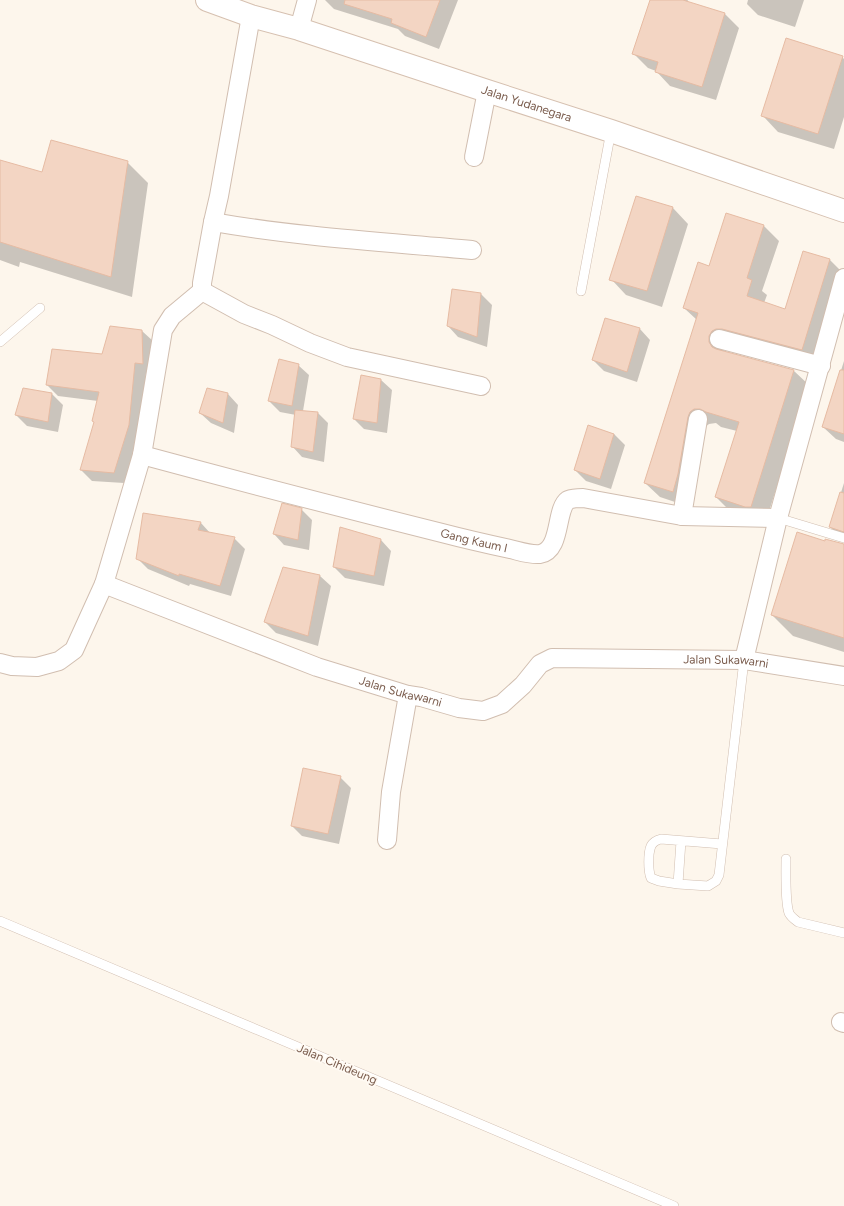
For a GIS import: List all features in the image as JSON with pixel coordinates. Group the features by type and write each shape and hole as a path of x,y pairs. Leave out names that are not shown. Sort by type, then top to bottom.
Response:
{"main road":[{"name":"Jalan Yudanegara","path":"207,0 244,9 299,29 611,131 844,211"}],"street":[{"path":"299,29 307,0"},
{"path":"202,291 212,222 218,196 244,9"},
{"path":"474,157 488,91"},
{"path":"212,222 245,228 472,250"},
{"path":"744,660 778,518 844,278"},
{"path":"202,291 244,314 310,343 347,357 481,386"},
{"path":"0,663 12,666 37,667 59,661 74,650 104,584 142,455 164,330 172,316 202,291"},
{"path":"719,339 821,366"},
{"path":"682,516 698,419"},
{"name":"Gang Kaum I","path":"142,455 303,498 481,543 529,553 540,554 548,550 553,545 563,508 567,501 574,498 583,498 682,516 778,518"},
{"name":"Jalan Sukawarni","path":"104,584 317,667 408,696 421,697 459,708 483,711 502,704 523,685 540,664 552,658 744,660 844,676"},
{"path":"387,840 391,792 408,696"}],"lane":[{"path":"582,291 611,131"},
{"path":"0,342 40,308"},
{"path":"778,518 844,538"},
{"path":"722,844 661,839 650,846 648,870 651,878 678,884 708,886 716,881 719,875 744,660"},
{"path":"678,884 681,841"},
{"path":"786,859 787,903 792,917 798,922 844,933"},
{"name":"Jalan Cihideung","path":"0,921 674,1206"}],"building":[{"path":"345,0 440,0 426,37 391,23 392,19 344,4"},
{"path":"650,0 683,0 725,13 702,87 655,72 658,62 632,54"},
{"path":"786,38 843,56 818,134 761,116"},
{"path":"51,140 128,161 111,277 0,242 0,160 42,172"},
{"path":"636,196 673,207 647,291 609,280"},
{"path":"726,213 764,225 747,278 752,280 747,296 785,309 803,251 830,259 802,350 722,329 712,331 709,336 709,342 712,347 716,349 794,370 751,507 745,507 715,497 739,422 700,409 694,409 690,412 688,417 678,474 673,492 644,483 698,313 683,308 698,262 709,266"},
{"path":"452,289 481,293 477,337 447,326"},
{"path":"605,318 640,328 627,372 592,360"},
{"path":"110,326 142,330 143,364 135,363 129,425 114,473 80,470 94,422 92,421 99,392 46,385 52,349 102,354"},
{"path":"279,359 299,364 292,406 268,401"},
{"path":"840,370 844,370 844,434 822,427"},
{"path":"361,375 381,379 377,423 353,419"},
{"path":"23,388 52,393 48,422 15,415"},
{"path":"207,388 228,393 223,423 199,413"},
{"path":"295,410 318,412 313,452 291,447"},
{"path":"588,425 614,434 600,479 574,470"},
{"path":"840,492 844,493 844,532 829,527"},
{"path":"282,503 302,508 298,540 273,534"},
{"path":"143,513 201,522 198,530 235,537 220,586 179,574 179,576 136,559"},
{"path":"340,527 381,539 374,576 333,567"},
{"path":"797,532 825,541 825,539 844,544 844,638 771,615"},
{"path":"283,567 320,575 308,636 264,622"},
{"path":"303,768 341,776 328,834 291,826"}]}
